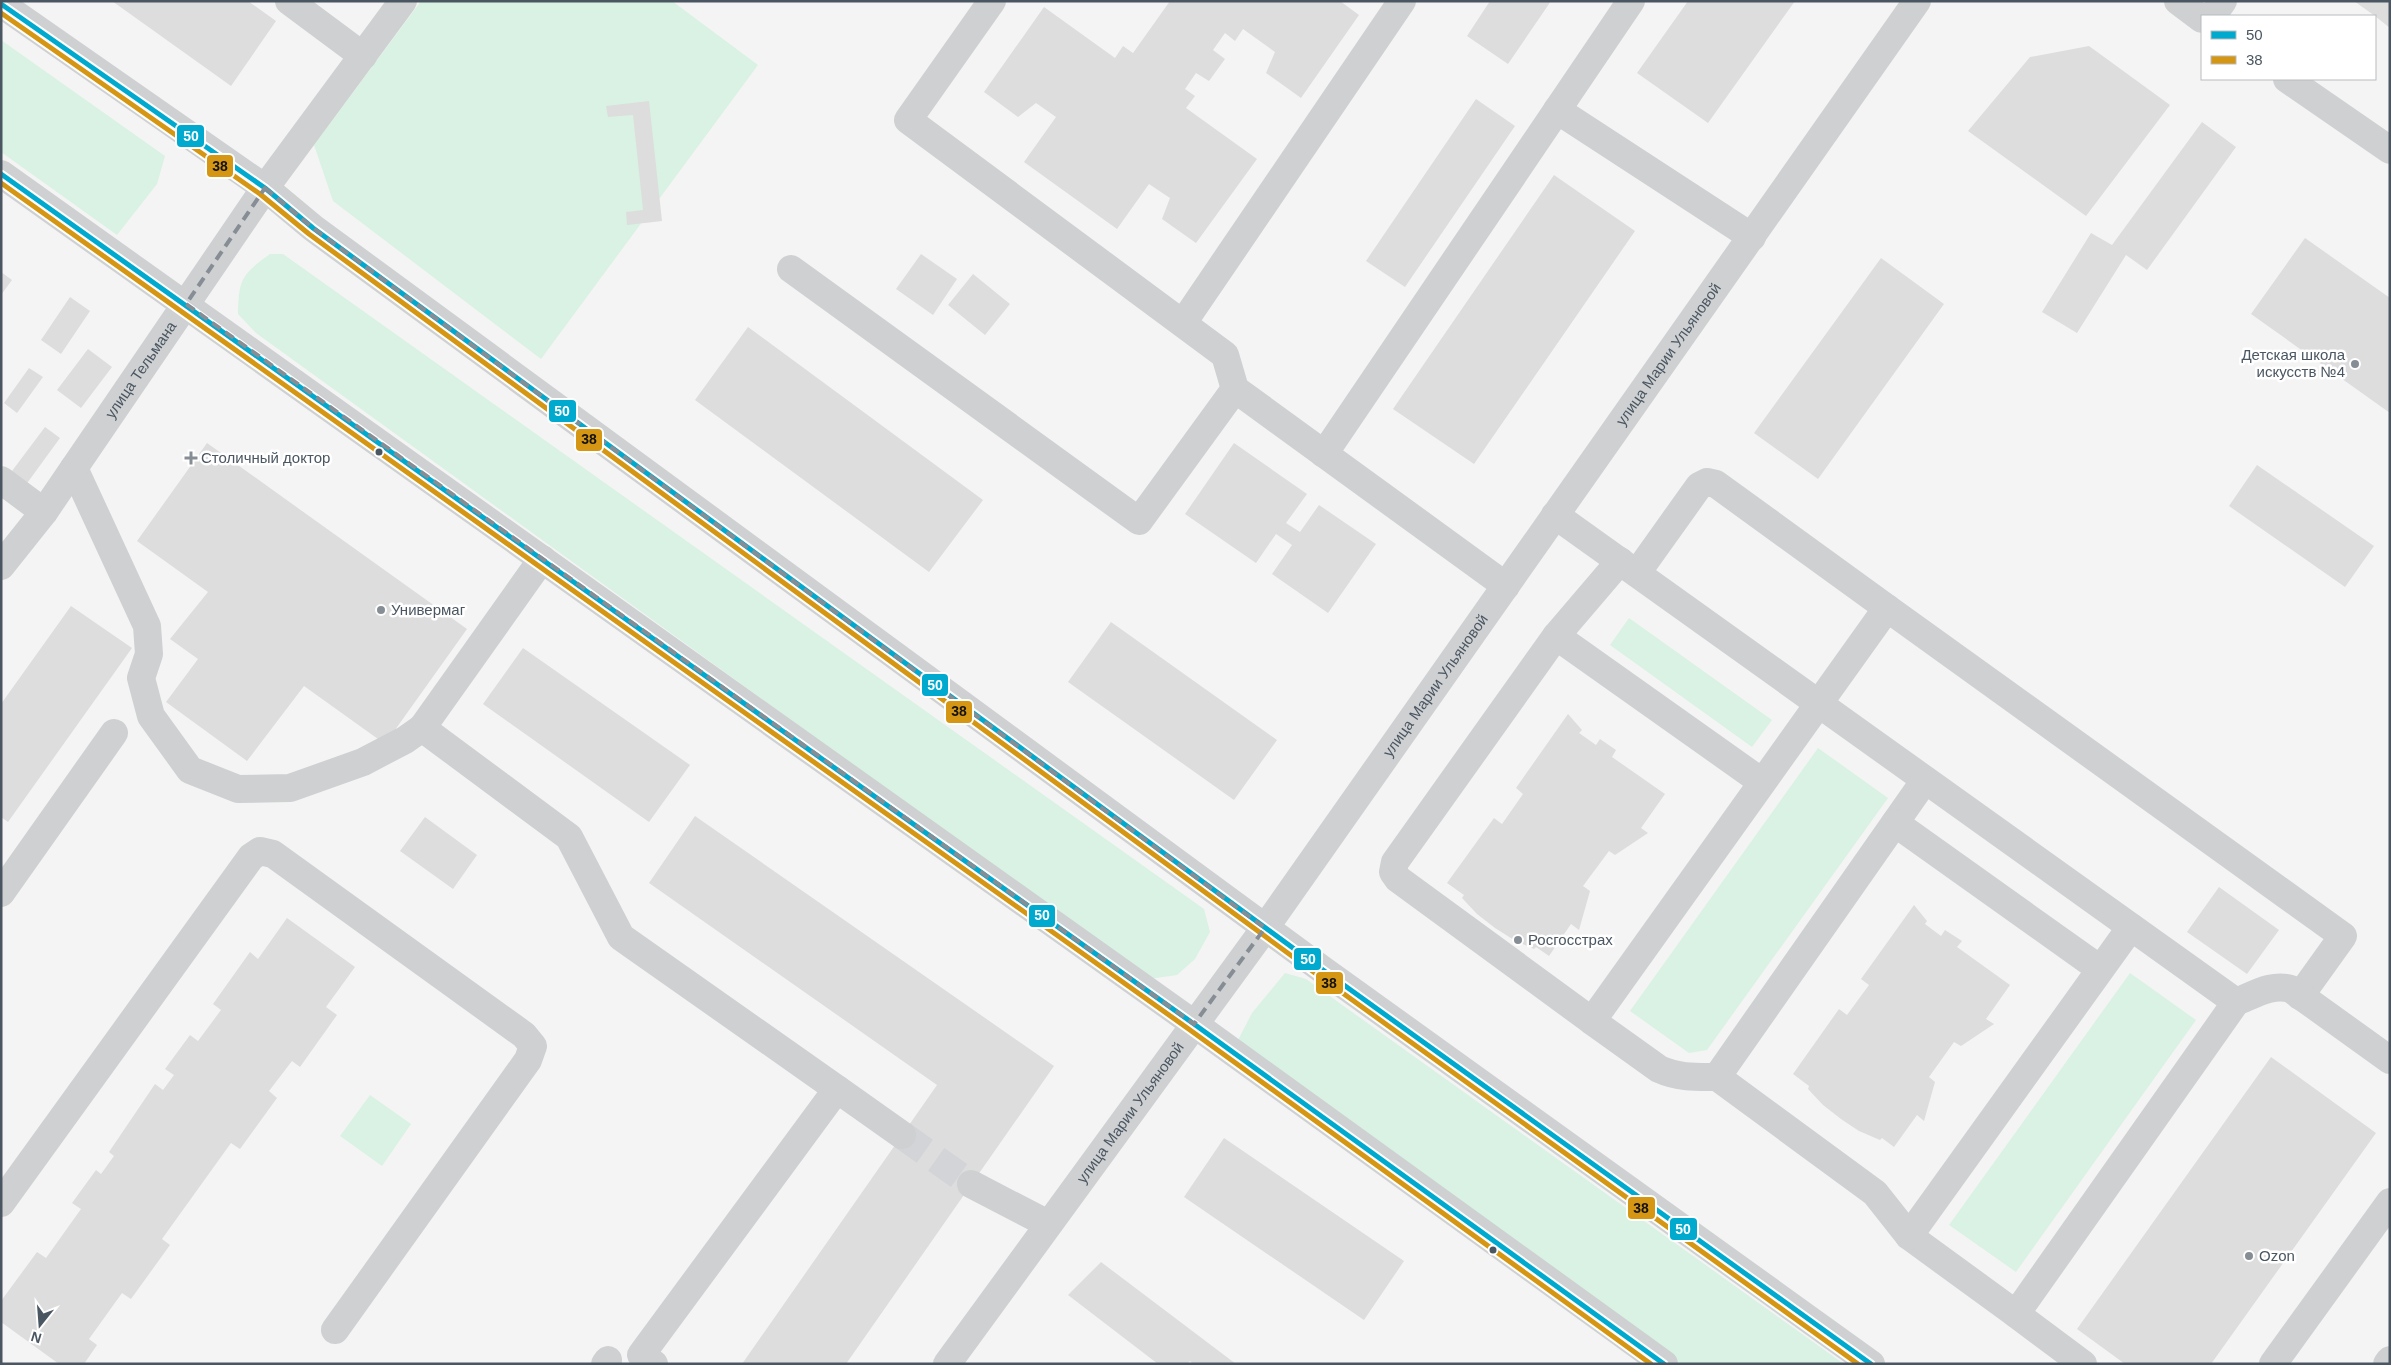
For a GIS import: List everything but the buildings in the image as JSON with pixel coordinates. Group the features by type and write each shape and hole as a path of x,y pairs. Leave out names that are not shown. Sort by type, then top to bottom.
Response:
{"street":[{"path":"289,1 362,56"},
{"name":"улица Тельмана","path":"1,566 44,512 265,188 403,1"},
{"path":"992,1 908,120 1225,355 1234,389 1506,586"},
{"path":"1182,323 1402,1"},
{"path":"1324,454 1631,1"},
{"name":"улица Марии Ульяновой","path":"947,1364 1264,928 1917,1"},
{"path":"2178,1 2201,19"},
{"path":"2213,15 2223,1"},
{"path":"1,4 265,188 313,228 1264,928 1871,1364"},
{"path":"2288,80 2390,150"},
{"path":"1557,110 1752,237"},
{"path":"1,174 1194,1024 1664,1364"},
{"path":"792,269 1138,521 1234,389"},
{"path":"74,468 147,626 149,654 141,678 150,716 190,770 238,789 290,788 363,762 422,728 542,558"},
{"path":"1,480 44,512"},
{"path":"2083,1364 1909,1236 1875,1193 1717,1077 1685,1078 1672,1075 1660,1069 1398,880 1393,872 1395,862 1556,636 1629,567 1699,486 1706,482 1716,484 2343,936 2300,996"},
{"path":"1556,515 2236,1002"},
{"path":"1592,1021 1887,608"},
{"path":"1556,636 1762,782"},
{"path":"422,728 569,837 621,937 902,1135"},
{"path":"1,893 114,733"},
{"path":"1717,1077 1925,780"},
{"path":"1895,823 2100,969"},
{"path":"1,1203 251,857 260,851 273,854 524,1035 533,1046 528,1060 335,1330"},
{"path":"1909,1236 2131,927"},
{"path":"2016,1314 2236,1002 2270,988 2282,986 2300,996 2390,1060"},
{"path":"654,1364 640,1355 837,1089"},
{"path":"971,1184 1048,1224"},
{"path":"2273,1364 2390,1202"},
{"path":"2387,1364 2390,1360"}],"highlighted area":[{"path":"265,188 313,228 1265,928 1194,1024 186,304"}],"green space":[{"path":"421,1 672,1 758,65 541,359 333,201 314,145"},
{"path":"1,40 165,156 157,184 117,235 1,152"},
{"path":"270,254 283,254 1204,909 1210,932 1195,959 1177,975 1149,979 256,333 238,314 239,293 247,273"},
{"path":"1629,618 1772,720 1752,747 1610,645"},
{"path":"1818,748 1888,798 1707,1050 1689,1053 1630,1011"},
{"path":"1285,973 1306,979 1844,1364 1681,1364 1236,1044 1252,1013"},
{"path":"2130,973 2196,1020 2016,1272 1949,1225"},
{"path":"370,1095 411,1124 382,1166 340,1136"}],"tunnel":[{"path":"902,1135 971,1184"}],"transit line":[{"name":"50","path":"1,4 265,188 313,228 1323,970 1871,1364"},
{"name":"38","path":"1,13 260,194 309,234 1319,976 1858,1364"},
{"name":"50","path":"1,174 1194,1024 1664,1364"},
{"name":"38","path":"1,183 1190,1030 1651,1364"}],"place":[{"name":"Детская школа искусств №4","path":"2355,364"},
{"name":"Столичный доктор","path":"191,458"},
{"name":"Универмаг","path":"381,610"},
{"name":"Росгосстрах","path":"1518,940"},
{"name":"Ozon","path":"2249,1256"}]}
